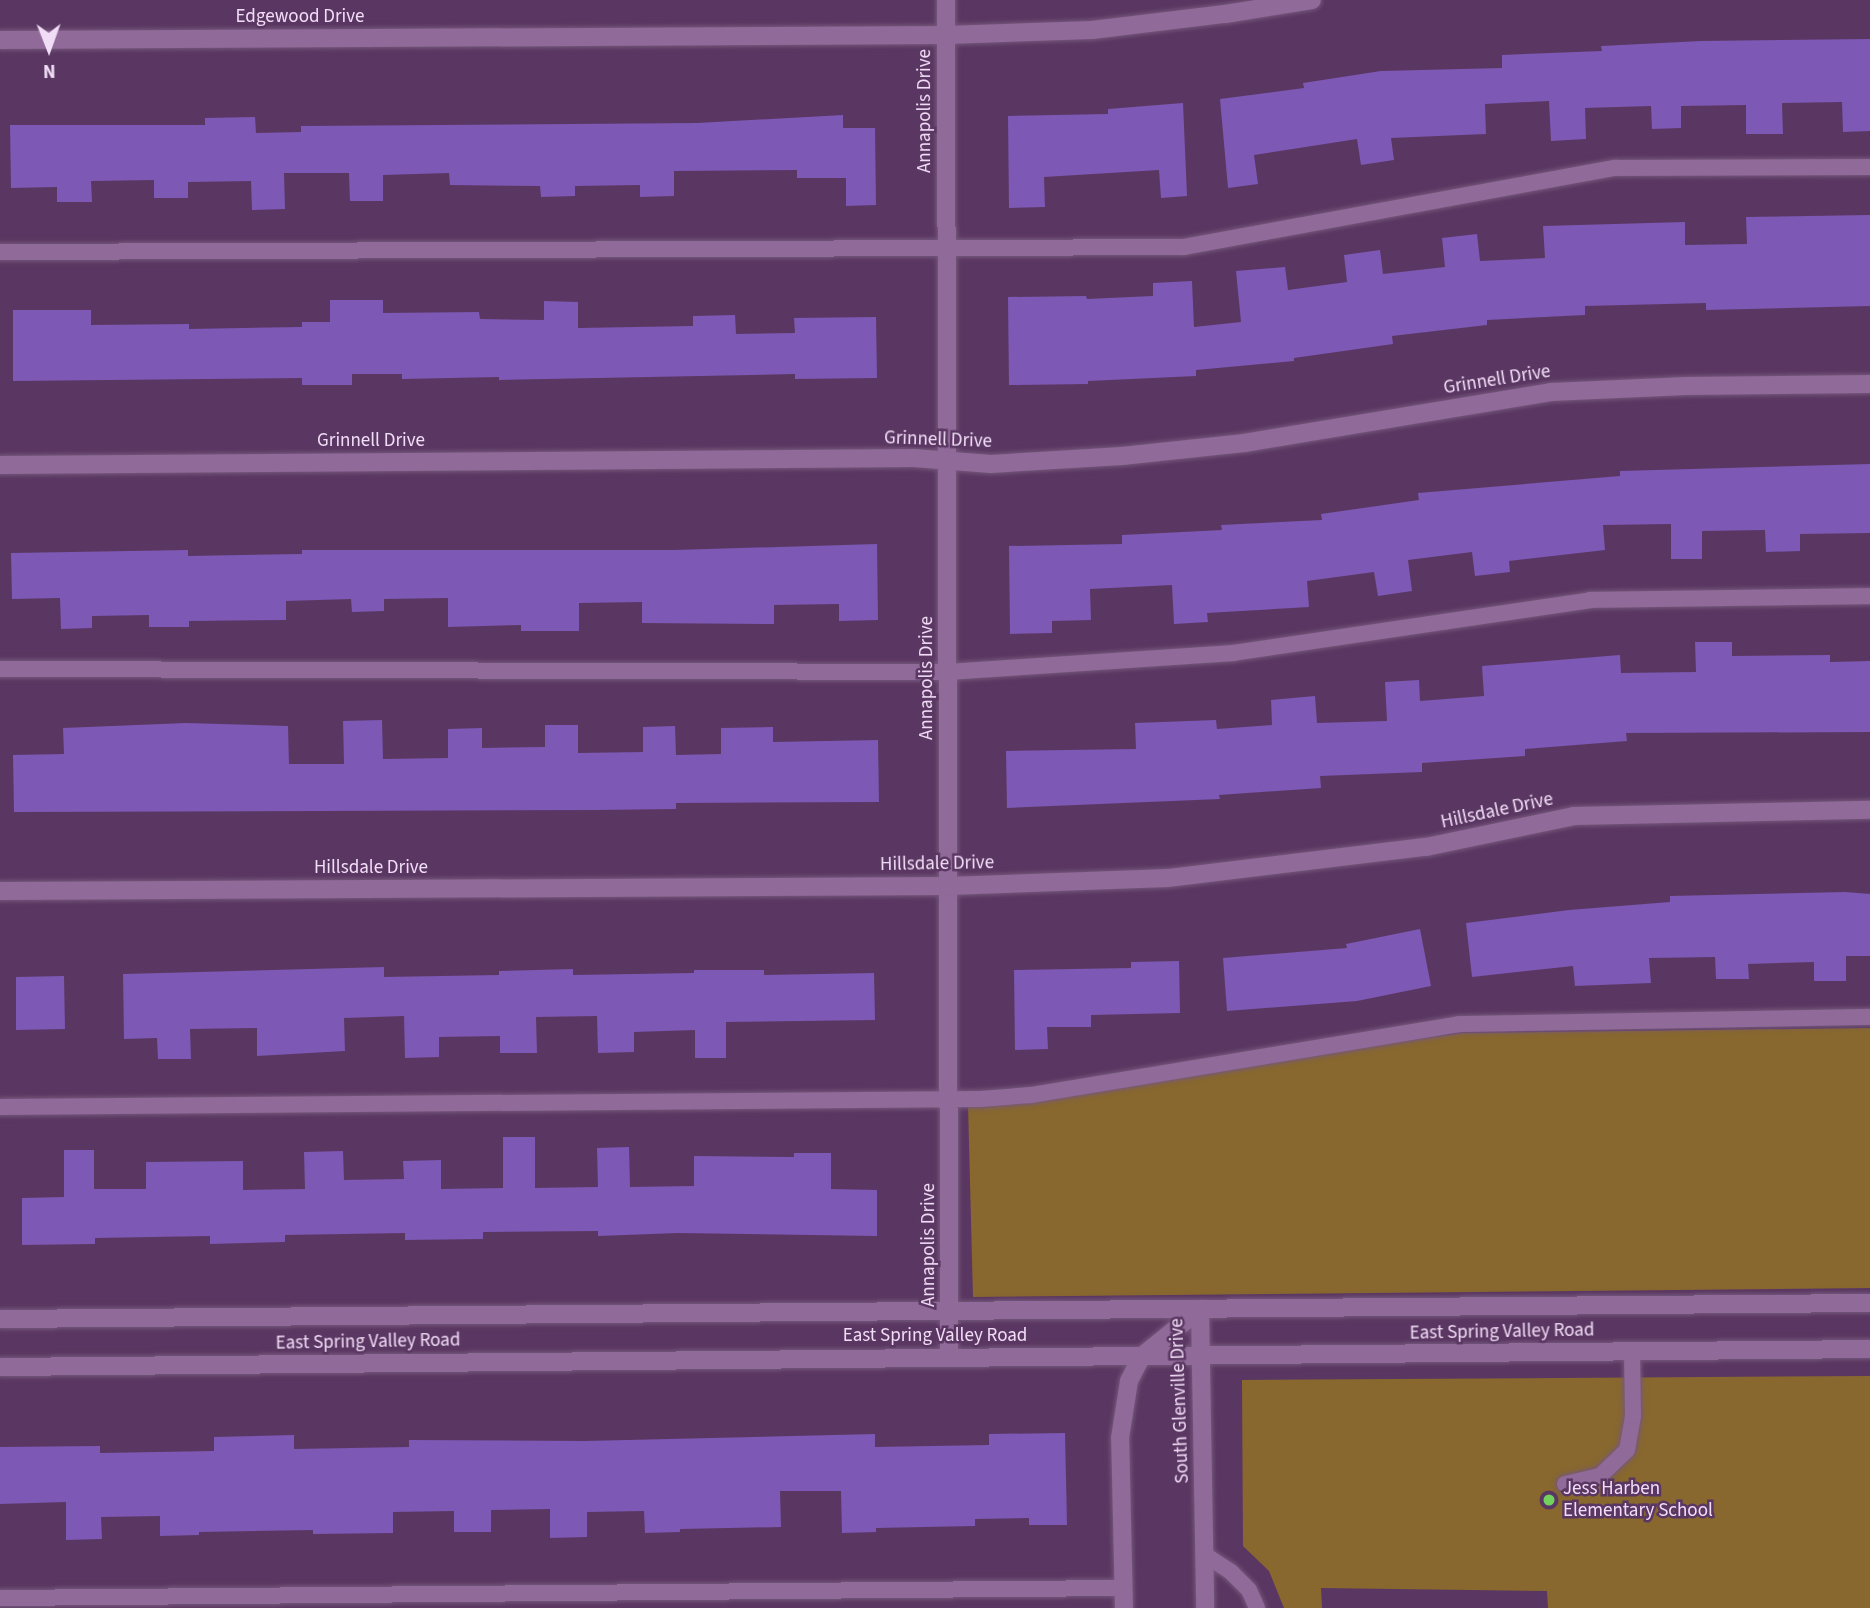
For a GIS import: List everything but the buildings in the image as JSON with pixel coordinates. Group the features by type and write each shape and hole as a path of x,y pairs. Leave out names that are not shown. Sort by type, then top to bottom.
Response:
{"street":[{"name":"Annapolis Drive","path":"946,0 949,1357"},
{"name":"Edgewood Drive","path":"0,40 946,35 1092,30 1225,14 1312,0"},
{"name":"Grinnell Drive","path":"0,465 914,458 991,464 1122,456 1230,444 1551,392 1686,386 1870,384"},
{"name":"Hillsdale Drive","path":"0,891 948,886 1168,878 1426,847 1574,816 1870,810"},
{"name":"East Spring Valley Road","path":"0,1319 1870,1303"},
{"name":"South Glenville Drive","path":"1124,1608 1120,1438 1129,1381 1142,1356 1200,1309"},
{"name":"South Glenville Drive","path":"1200,1309 1206,1608"},
{"name":"East Spring Valley Road","path":"0,1367 1870,1349"}],"lane":[{"path":"0,252 1184,247 1615,168 1870,167"},
{"path":"0,668 948,672 1233,653 1590,600 1870,596"},
{"path":"0,1107 1031,1095 1459,1024 1870,1017"},
{"path":"1564,1484 1600,1476 1627,1450 1633,1416 1632,1352"},
{"path":"1205,1555 1231,1572 1249,1590 1257,1608"},
{"path":"0,1598 1124,1588"}],"shaded area":[{"path":"1870,1028 1870,1288 973,1297 968,1104 1462,1033"},
{"name":"Jess Harben Elementary School","path":"1870,1376 1870,1608 1548,1608 1547,1591 1321,1588 1322,1608 1284,1608 1269,1571 1243,1546 1242,1380"}],"place":[{"name":"Jess Harben Elementary School","path":"1549,1500"}]}
